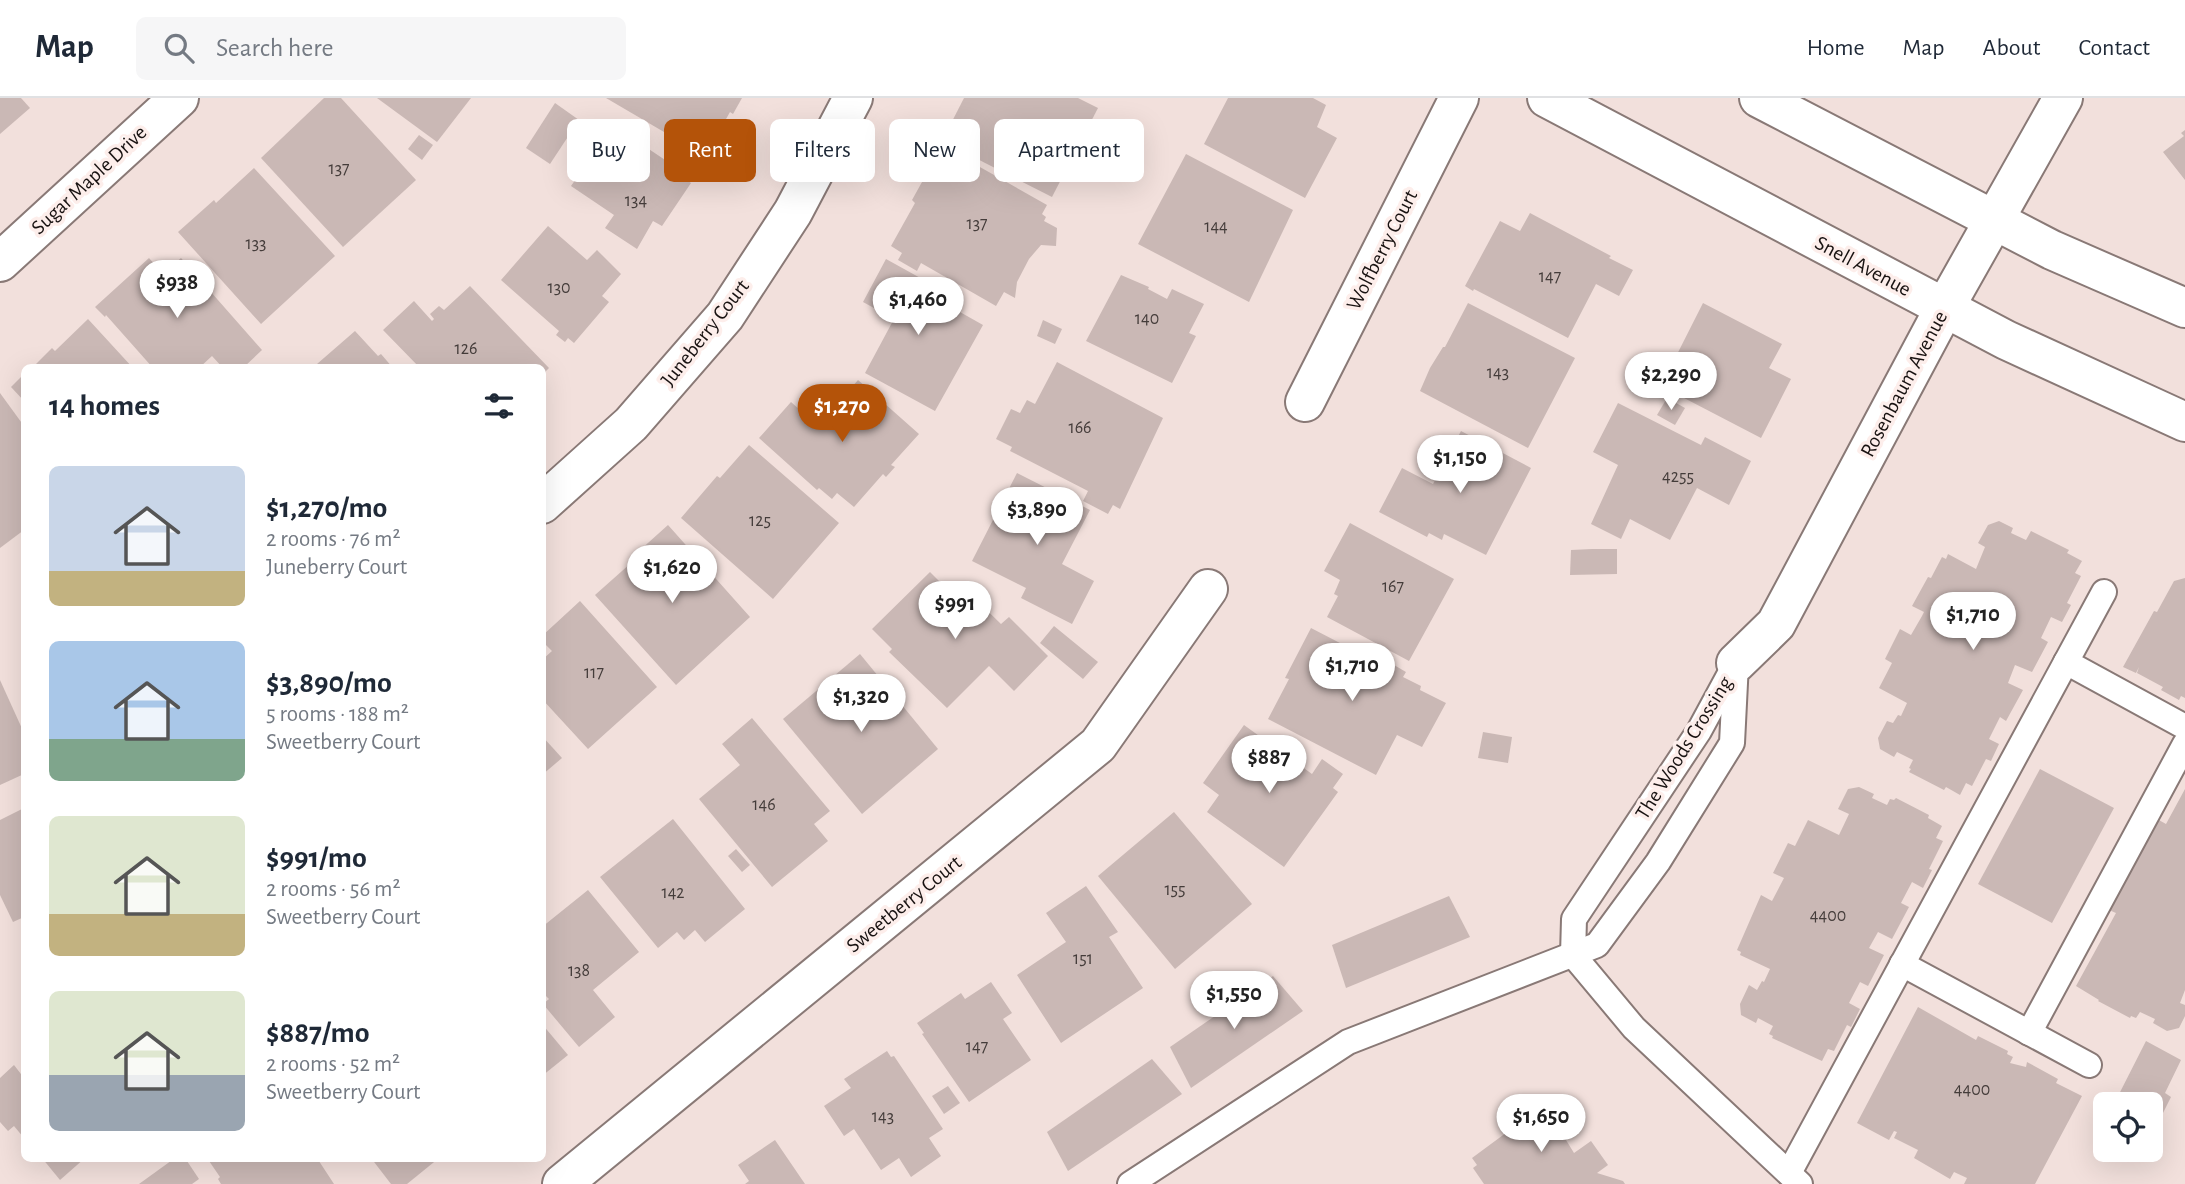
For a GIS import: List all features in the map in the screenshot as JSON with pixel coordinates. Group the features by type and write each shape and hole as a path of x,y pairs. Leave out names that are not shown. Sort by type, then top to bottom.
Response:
{"street":[{"name":"Sugar Maple Drive","path":"0,262 179,98"},
{"name":"Juneberry Court","path":"546,500 631,424 725,316 793,212 853,98"},
{"name":"Wolfberry Court","path":"1305,402 1458,98"},
{"name":"Snell Avenue","path":"1547,98 1944,309 2185,422"},
{"path":"1759,98 2052,250 2185,308"},
{"name":"Rosenbaum Avenue","path":"1736,663 1776,624 1944,309 2063,98"},
{"name":"Sweetberry Court","path":"562,1184 1098,745 1208,589"}],"lane":[{"path":"1130,1184 1348,1042 1573,955 1634,1028 1794,1179 1902,964 2104,592"},
{"path":"2066,662 2185,727"},
{"name":"The Woods Crossing","path":"1736,663 1732,743 1670,843 1597,945 1573,955 1574,919 1699,731 1736,663"},
{"path":"2029,1033 2185,744"},
{"path":"1637,823 1670,843"},
{"path":"1902,964 2089,1065"}],"building":[{"path":"0,98 21,98 30,108 0,134"},
{"path":"324,98 341,98 416,180 343,247 261,158"},
{"path":"377,98 471,98 437,142"},
{"path":"606,98 742,98 733,114 730,112 726,119 664,119 664,132 650,124 650,119 642,119"},
{"path":"964,98 1078,98 1098,108 1092,119 994,119 994,167 980,160 980,119 953,119"},
{"path":"1228,98 1313,98 1326,105 1317,127 1337,138 1305,198 1204,144"},
{"path":"555,103 578,119 567,119 567,138 550,164 526,148"},
{"path":"2185,130 2185,180 2163,152 2184,136 2181,133"},
{"path":"419,135 433,145 422,160 408,149"},
{"path":"650,150 664,159 664,182 691,183 662,226 653,221 637,249 605,228 614,215 571,186 574,182 650,182"},
{"path":"1186,154 1293,210 1249,302 1138,244"},
{"path":"980,167 994,175 994,182 1006,182 1047,205 1042,214 1046,217 1044,221 1057,228 1056,246 1041,245 1029,259 1017,282 1015,298 1004,292 996,306 921,263 917,271 898,260 902,253 891,246 915,203 912,200 922,182 980,182"},
{"path":"254,168 335,256 261,324 178,232 214,200 216,203"},
{"path":"1023,182 1060,182 1052,197"},
{"path":"1530,213 1633,270 1619,296 1596,284 1568,338 1465,286 1500,221 1520,231"},
{"path":"548,226 587,260 597,250 621,274 602,296 609,302 574,343 568,338 565,342 556,335 559,331 501,280"},
{"path":"149,258 163,274 181,258 262,350 247,364 219,364 212,356 203,364 149,364 106,315 105,317 95,307"},
{"path":"886,259 933,285 928,294 983,325 935,411 865,373 894,319 863,302"},
{"path":"1121,275 1149,287 1148,289 1167,299 1172,289 1204,304 1189,333 1196,336 1172,383 1086,341"},
{"path":"470,286 545,364 416,364 383,330 414,301 432,321 434,319 430,314 439,306 444,310"},
{"path":"1468,303 1575,358 1528,448 1420,391 1430,368 1445,347"},
{"path":"1703,303 1782,344 1769,368 1791,379 1761,438 1661,386"},
{"path":"88,319 129,364 36,364 52,348 55,351"},
{"path":"1043,320 1062,329 1055,344 1037,336"},
{"path":"355,331 378,356 381,354 390,364 317,364"},
{"path":"1057,362 1163,418 1120,509 1113,505 1108,514 1083,501 1088,491 1010,451 1012,447 996,439 1011,409 1020,413 1027,400 1035,404"},
{"path":"21,377 21,398 11,387"},
{"path":"858,380 919,434 891,465 895,467 886,477 883,474 854,507 837,493 832,499 819,488 817,490 759,438 791,402 818,426"},
{"path":"0,393 21,422 21,532 0,548"},
{"path":"1667,398 1685,408 1675,425 1657,415"},
{"path":"1618,403 1701,445 1705,437 1751,461 1729,505 1697,488 1670,540 1630,519 1621,539 1591,524 1618,465 1593,452"},
{"path":"1461,431 1531,468 1486,555 1444,534 1442,540 1429,533 1427,537 1379,512 1402,468 1433,484"},
{"path":"749,445 839,523 773,599 681,518 717,476 720,478"},
{"path":"1017,473 1090,510 1062,564 1094,581 1072,624 1021,598 1026,588 972,561"},
{"path":"1999,521 2013,528 2011,533 2026,540 2031,531 2069,550 2067,553 2082,561 2075,573 2081,576 2067,603 2071,605 2062,622 2051,617 2041,638 2048,642 2032,672 2015,665 2008,683 2023,690 2006,721 2000,717 1989,739 1999,744 1991,761 1986,759 1972,786 1966,783 1960,795 1909,772 1913,760 1897,752 1894,757 1880,749 1878,738 1887,721 1893,723 1898,715 1901,716 1907,703 1879,688 1892,663 1885,659 1900,629 1911,635 1924,612 1912,606 1942,557 1946,559 1948,554 1976,569 1985,547 1978,543 1988,525"},
{"path":"1350,523 1454,579 1409,661 1327,617 1338,596 1334,594 1340,580 1324,571"},
{"path":"668,525 750,617 676,685 595,595"},
{"path":"1617,549 1617,574 1570,575 1571,550"},
{"path":"930,572 949,591 958,582 1001,624 1009,617 1048,656 1014,691 989,666 947,708 889,652 892,649 872,629"},
{"path":"2185,578 2185,698 2181,696 2179,700 2161,690 2163,687 2137,673 2139,667 2136,673 2123,667 2174,581"},
{"path":"580,601 657,687 588,749 546,703 546,656 552,651 546,645 546,632"},
{"path":"1054,626 1098,662 1083,679 1040,643"},
{"path":"1311,628 1392,670 1394,665 1406,672 1403,677 1421,686 1420,690 1446,703 1422,747 1397,735 1376,775 1268,719 1289,679 1285,678"},
{"path":"860,654 938,749 862,814 783,719"},
{"path":"0,680 21,726 21,775 0,785"},
{"path":"752,718 830,811 814,824 828,841 772,887 699,799 740,765 722,744"},
{"path":"1244,725 1312,774 1322,759 1343,774 1333,788 1338,792 1284,867 1207,812 1219,795 1203,783"},
{"path":"1483,732 1512,737 1508,763 1478,758"},
{"path":"546,740 562,758 546,772"},
{"path":"2040,769 2114,808 2052,923 1978,884"},
{"path":"1859,787 1874,794 1872,798 1887,805 1890,799 1896,798 1929,815 1928,818 1942,826 1936,838 1943,841 1923,888 1912,882 1901,903 1909,907 1892,939 1878,932 1869,948 1884,955 1868,986 1860,982 1849,1003 1860,1009 1851,1027 1847,1025 1834,1051 1828,1049 1822,1061 1772,1038 1769,1034 1773,1026 1758,1018 1756,1023 1741,1015 1740,1004 1749,985 1757,990 1770,969 1740,955 1741,952 1737,950 1761,895 1772,901 1784,878 1773,873 1788,843 1795,846 1808,820 1839,835 1849,814 1838,809 1848,789"},
{"path":"2185,789 2185,990 2180,1003 2185,1005 2185,1016 2179,1028 2167,1031 2153,1023 2155,1019 2140,1012 2136,1018 2130,1018 2076,986 2116,913 2109,910 2157,819 2166,824"},
{"path":"21,810 21,918 13,922 0,895 0,820"},
{"path":"1174,812 1252,904 1175,969 1098,876"},
{"path":"673,819 745,909 705,942 695,930 684,940 677,932 658,948 600,877"},
{"path":"736,849 750,865 742,872 728,856"},
{"path":"1086,886 1118,932 1109,937 1143,988 1061,1043 1017,975 1066,942 1046,913"},
{"path":"588,890 639,952 593,990 615,1017 579,1047 546,1008 549,999 546,996 546,924"},
{"path":"1449,896 1470,937 1346,988 1332,945"},
{"path":"1273,976 1303,1011 1191,1088 1170,1047"},
{"path":"991,982 1012,1013 1003,1019 1031,1060 969,1102 917,1023 961,993 965,999"},
{"path":"1918,1007 1976,1040 1978,1036 2008,1051 2007,1054 2013,1057 2010,1063 2026,1067 2027,1062 2058,1079 2056,1083 2082,1096 2035,1184 1964,1184 1967,1178 1954,1172 1950,1179 1914,1158 1918,1150 1894,1138 1897,1132 1894,1131 1889,1140 1857,1123"},
{"path":"546,1029 568,1055 546,1073"},
{"path":"2146,1041 2181,1060 2165,1093 2171,1097 2163,1113 2163,1092 2120,1092"},
{"path":"887,1051 891,1057 894,1056 943,1129 929,1138 941,1156 911,1177 899,1158 881,1170 854,1129 844,1136 824,1106 851,1088 844,1079"},
{"path":"1152,1059 1182,1094 1068,1171 1047,1132"},
{"path":"14,1065 21,1074 21,1134 14,1126 8,1131 0,1122 0,1078"},
{"path":"948,1086 960,1103 944,1114 932,1096"},
{"path":"1522,1104 1575,1114 1571,1137 1566,1140 1574,1153 1591,1141 1608,1165 1597,1173 1625,1184 1484,1184 1473,1168 1477,1165 1472,1158 1518,1124"},
{"path":"775,1140 805,1184 745,1184 749,1181 738,1165"},
{"path":"45,1162 80,1162 60,1180"},
{"path":"169,1162 188,1162 199,1179 192,1184 139,1184"},
{"path":"210,1162 320,1162 334,1184 221,1184 218,1179 220,1177"},
{"path":"374,1162 434,1162 407,1184 391,1184"}]}
